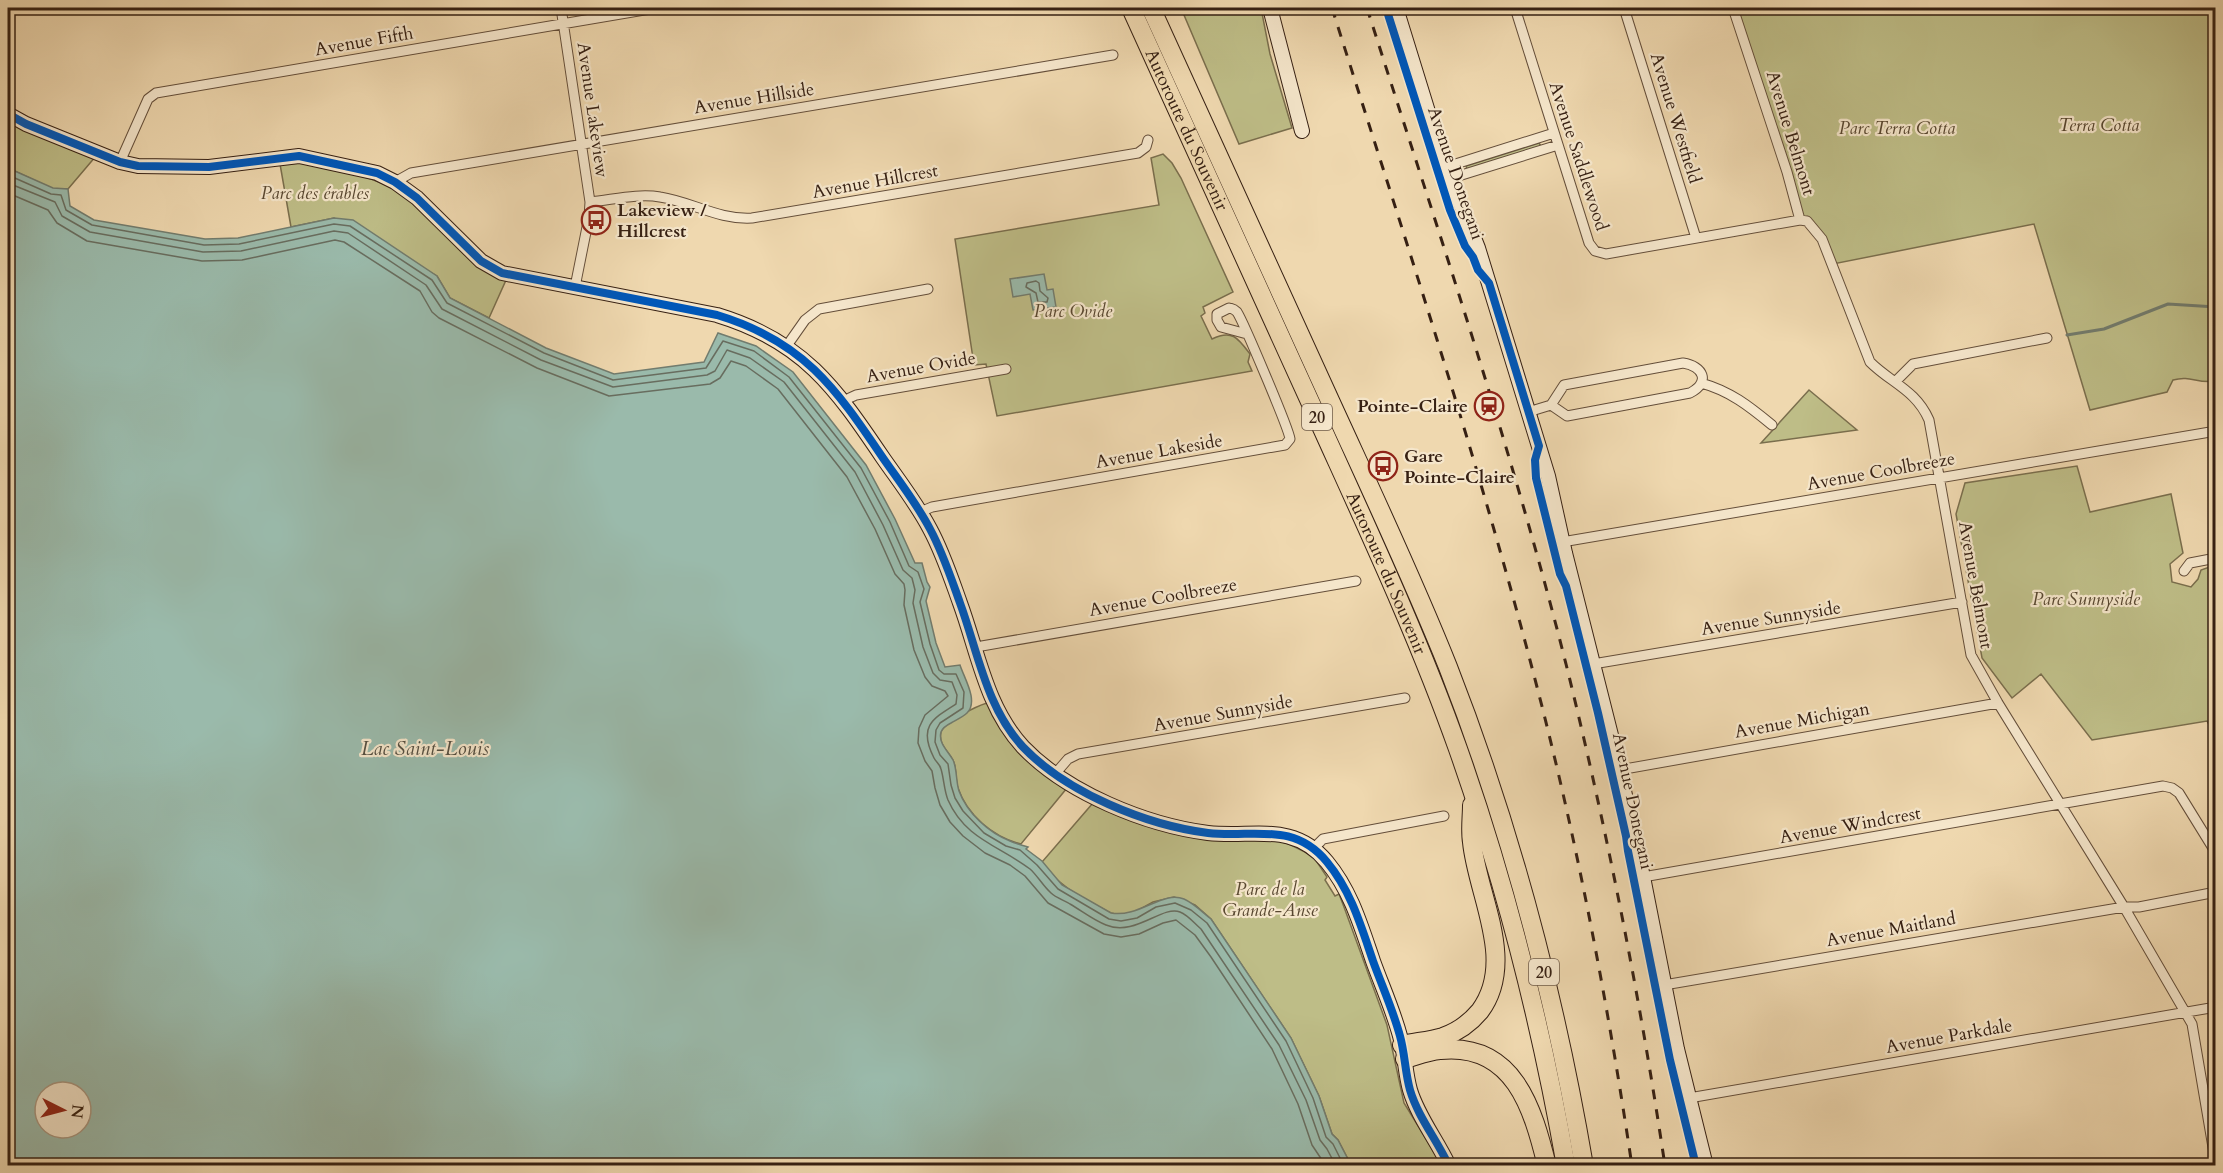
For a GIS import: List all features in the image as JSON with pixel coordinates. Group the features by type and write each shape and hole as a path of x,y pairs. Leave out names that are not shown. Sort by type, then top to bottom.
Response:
{"highway":[{"name":"Autoroute du Souvenir","path":"1131,8 1399,599 1452,732 1501,883 1529,986 1566,1166"},
{"name":"Autoroute du Souvenir","path":"1151,8 1408,573 1448,668 1489,783 1528,910 1564,1059 1584,1166"},
{"path":"1403,1052 1459,1030 1478,1012 1492,988 1495,969 1494,949 1472,842 1472,791"},
{"path":"1403,1052 1457,1050 1477,1054 1503,1069 1526,1097 1547,1166"}],"street":[{"name":"Avenue Lakeview","path":"561,8 590,202 576,287"},
{"name":"Avenue Fifth","path":"120,162 148,99 156,93 656,8"},
{"path":"1270,8 1302,131"},
{"name":"Avenue Donegani","path":"1396,8 1449,172 1475,240 1551,486 1562,542 1619,770 1664,985 1706,1166"},
{"name":"Avenue Saddlewood","path":"1515,8 1589,243 1595,251 1606,254 1800,220"},
{"name":"Avenue Westfield","path":"1624,8 1696,238"},
{"name":"Avenue Belmont","path":"1733,8 1787,172 1800,220 1807,221 1822,239 1870,362 1923,405 1929,420 1971,655 2192,1024 2216,1165"},
{"name":"Avenue Hillside","path":"395,182 411,172 1113,55"},
{"path":"8,114 26,124 120,162 157,167 208,167 298,156 370,171 395,182 431,212 489,267 508,275 717,315 751,327 786,346 816,370 843,400 920,512 941,553 976,647 989,693 1012,732 1031,754 1055,774 1108,803 1150,819 1209,833 1281,834 1303,842 1332,868 1350,896 1403,1052 1413,1098 1449,1166"},
{"path":"1449,172 1554,133"},
{"name":"Avenue Hillcrest","path":"590,202 652,196 667,198 714,214 734,218 752,218 1138,153 1146,147 1148,140"},
{"path":"1449,172 1558,145"},
{"path":"786,346 805,320 819,309 830,305 928,289"},
{"name":"Avenue Lakeside","path":"920,512 932,507 1285,445 1290,439 1288,429 1247,334"},
{"path":"1896,381 1913,364 2048,338"},
{"path":"1528,412 1551,405 1564,385 1683,363 1691,364 1699,369 1701,374 1699,388 1690,393 1568,416 1551,405"},
{"name":"Avenue Ovide","path":"843,400 856,395 1006,369"},
{"path":"1701,383 1726,391 1741,399 1772,425"},
{"name":"Avenue Coolbreeze","path":"1562,542 2216,431"},
{"path":"2184,571 2190,562 2216,558"},
{"name":"Avenue Coolbreeze","path":"976,647 1356,581"},
{"name":"Avenue Sunnyside","path":"1593,664 1962,602"},
{"name":"Avenue Sunnyside","path":"1055,774 1065,761 1078,754 1405,698"},
{"name":"Avenue Michigan","path":"1619,770 1998,703"},
{"name":"Avenue Windcrest","path":"1643,878 2062,806 2073,801 2163,786 2179,793 2216,853"},
{"path":"1313,849 1323,839 1444,816"},
{"name":"Avenue Maitland","path":"1664,985 2124,907 2139,907 2216,892"},
{"name":"Avenue Parkdale","path":"1689,1098 2216,1007"}],"green space":[{"path":"1181,8 1261,8 1270,54 1292,128 1239,144"},
{"name":"Terra Cotta","path":"1733,8 2215,8 2215,381 2185,378 2173,380 2167,392 2090,410 2034,224 1833,264 1822,239 1800,220"},
{"path":"8,118 96,156 68,189 53,189 8,168"},
{"path":"1539,143 1541,146 1467,169 1466,166"},
{"name":"Parc Ovide","path":"1163,154 1181,178 1233,292 1203,307 1205,313 1201,316 1212,339 1230,335 1242,344 1250,354 1248,362 1252,371 997,416 986,364 974,365 955,239 1159,205 1151,158"},
{"name":"Parc des érables","path":"296,161 373,180 408,198 474,263 485,271 506,280 489,318 450,298 437,276 334,218 291,227 280,164"},
{"path":"1809,390 1857,430 1761,443"},
{"name":"Parc Sunnyside","path":"2077,466 2090,512 2171,494 2183,553 2170,564 2172,582 2191,587 2198,579 2201,570 2215,565 2215,736 2207,721 2092,740 2041,674 2012,698 1982,658 1956,514 1965,483"},
{"path":"987,703 1007,737 1067,788 1021,844 1001,836 982,824 968,807 958,788 953,760 940,736 943,728 954,719"},
{"name":"Parc de la Grande-Anse","path":"1093,803 1119,815 1273,839 1313,856 1327,877 1325,880 1335,896 1339,894 1344,907 1387,1025 1404,1103 1442,1165 1351,1165 1338,1140 1332,1134 1319,1096 1291,1038 1211,919 1195,905 1174,897 1153,902 1135,912 1120,915 1111,913 1064,885 1048,871 1042,862"}],"water":[{"name":"Lac Saint-Louis","path":"8,168 53,188 68,189 70,206 94,220 205,239 238,238 334,218 353,220 437,276 450,298 546,348 614,374 704,362 718,333 756,346 793,372 866,465 915,563 922,563 930,587 926,601 936,643 945,667 960,665 971,696 972,702 967,713 945,726 940,736 953,760 959,791 967,807 994,833 1028,847 1026,849 1042,861 1062,885 1111,913 1131,912 1176,897 1192,903 1211,919 1291,1038 1319,1096 1332,1134 1338,1140 1351,1165 8,1165"},
{"path":"1044,274 1047,290 1053,289 1056,307 1033,310 1030,294 1013,297 1010,279"}],"waterway":[{"path":"2067,335 2104,329 2168,304 2216,307"}],"railway":[{"path":"1332,8 1465,431 1537,687 1566,806 1591,925 1632,1166"},
{"path":"1367,8 1497,416 1566,664 1622,914 1665,1166"}],"cycle path":[{"path":"1386,8 1450,210 1465,246 1478,270 1489,283 1539,446 1535,460 1536,478 1598,713 1626,836 1670,1060 1696,1166"},
{"path":"8,114 26,124 120,162 138,166 209,167 299,156 377,173 395,182 417,198 481,261 502,273 717,315 772,338 795,353 832,388 849,409 925,520 946,566 992,697 1000,715 1023,747 1062,779 1109,804 1134,814 1159,823 1208,833 1287,836 1314,849 1327,862 1343,885 1354,909 1391,1007 1402,1043 1413,1100 1449,1166"}],"place":[{"name":"Lakeview / Hillcrest","path":"596,220"},
{"name":"Pointe-Claire","path":"1489,406"},
{"name":"Gare Pointe-Claire","path":"1383,466"}],"park label":[{"name":"Parc Terra Cotta","path":"1897,128"}]}
